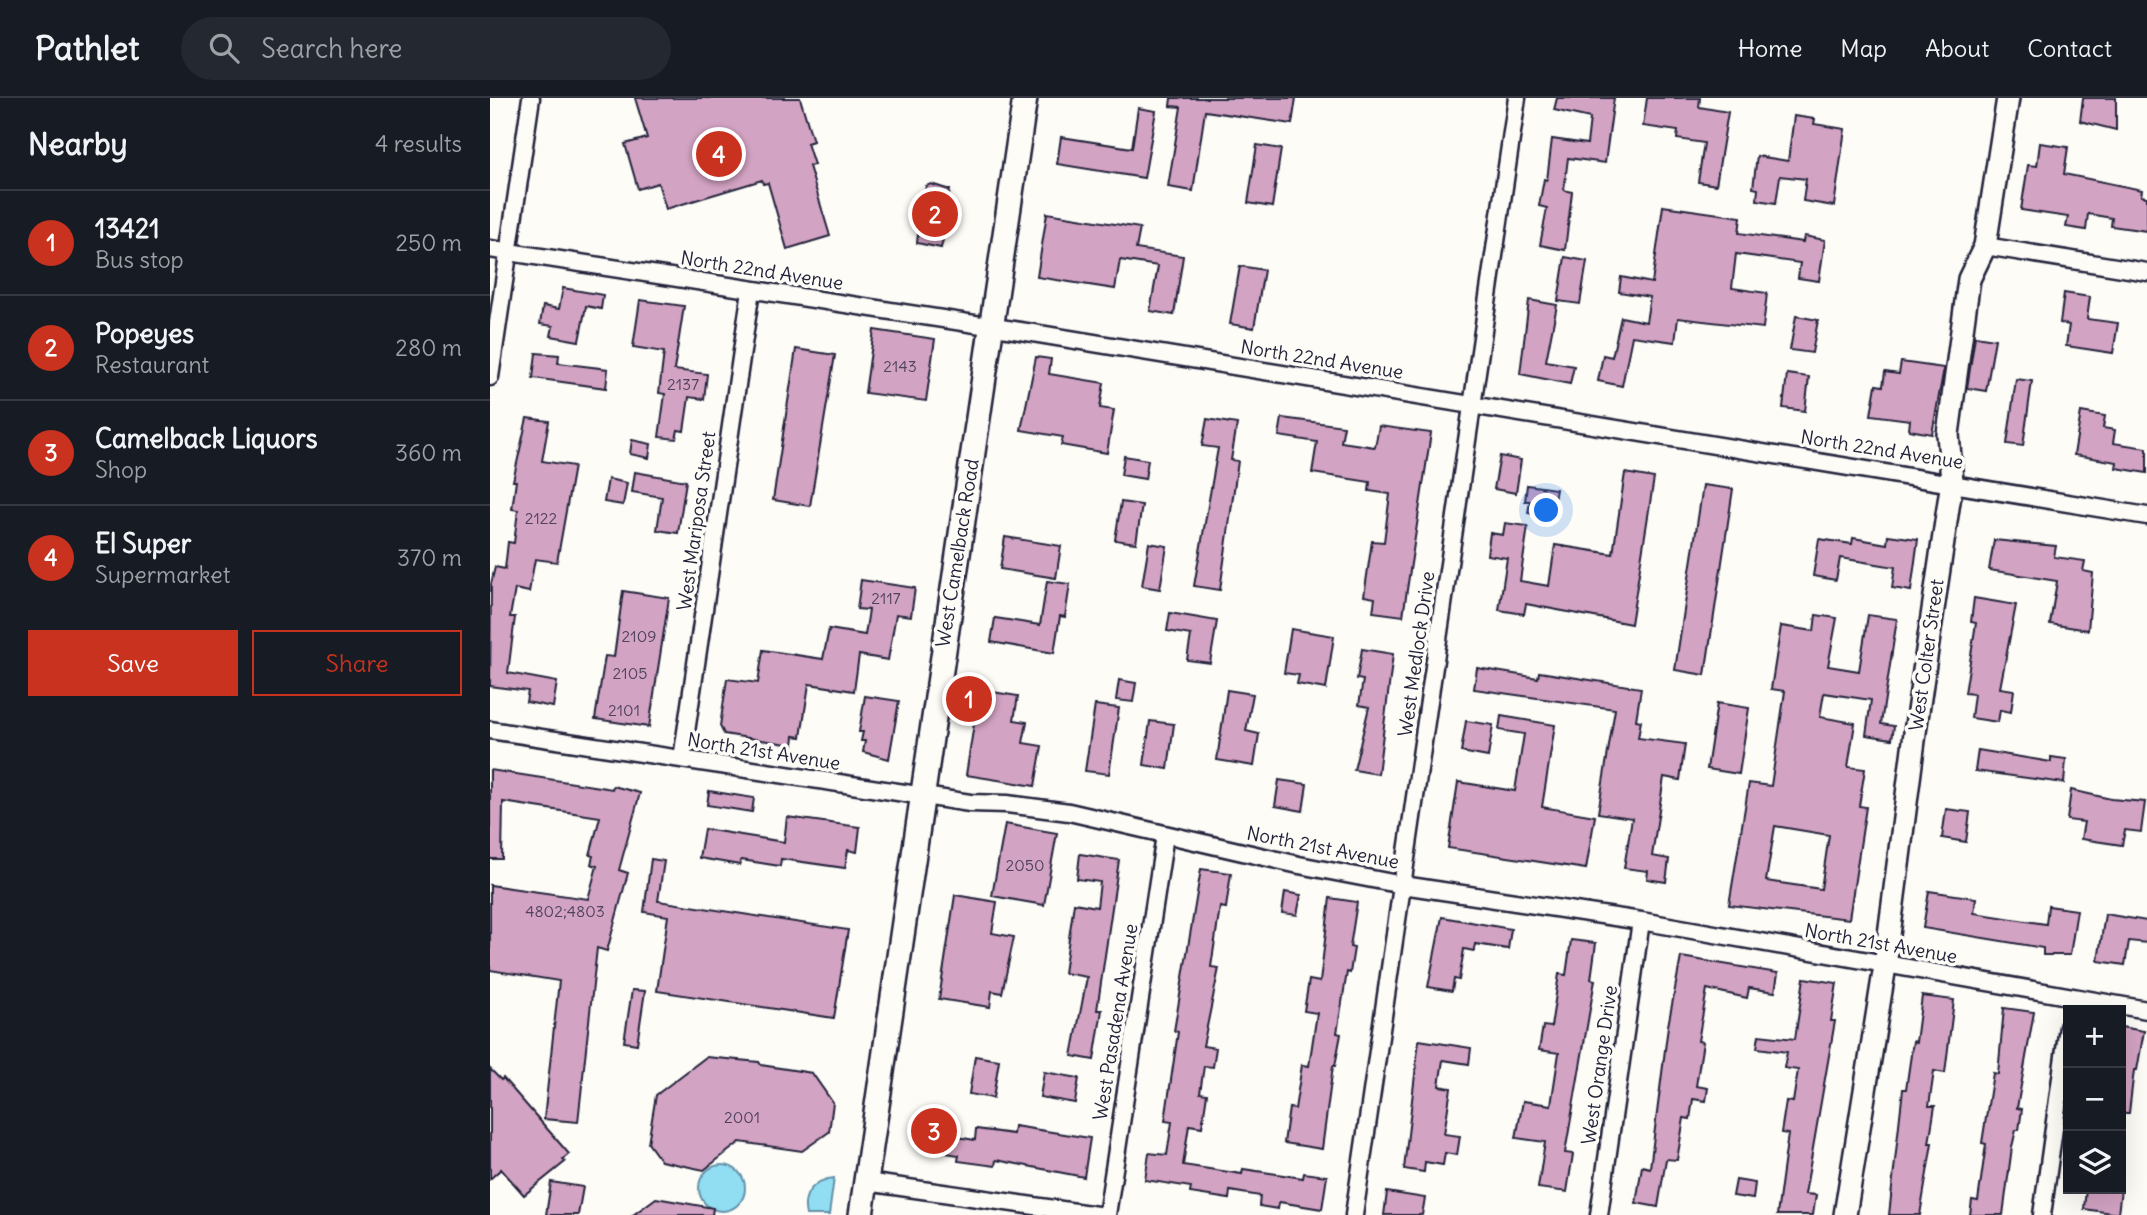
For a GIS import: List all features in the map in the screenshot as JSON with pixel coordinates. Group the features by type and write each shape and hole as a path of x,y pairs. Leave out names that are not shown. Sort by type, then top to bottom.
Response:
{"main road":[{"name":"West Camelback Road","path":"860,1215 1025,98"}],"street":[{"path":"490,377 531,98"},
{"name":"West Medlock Drive","path":"1353,1215 1517,98"},
{"name":"West Colter Street","path":"1845,1215 1885,966 1916,725 1952,481 1948,434 1969,279 1985,246 2008,98"},
{"path":"1985,246 2147,272"},
{"name":"North 22nd Avenue","path":"490,249 1952,481 2147,516"},
{"name":"West Mariposa Street","path":"682,759 751,290"},
{"name":"North 21st Avenue","path":"490,730 921,796 1069,812 1403,885 1641,921 2071,1004 2147,1010"},
{"name":"West Pasadena Avenue","path":"1107,1215 1165,835"},
{"name":"West Orange Drive","path":"1599,1215 1641,921"},
{"path":"2042,1215 2063,1063"},
{"path":"866,1182 1097,1215"}],"water":[{"path":"722,1165 739,1171 745,1188 739,1205 722,1211 705,1205 699,1188 705,1171"},
{"path":"834,1178 829,1215 806,1215 805,1201 811,1189 820,1182"}],"building":[{"path":"635,98 800,98 813,141 807,143 814,165 809,166 830,236 787,249 768,183 763,184 762,180 666,209 658,183 638,189 625,144 647,138"},
{"path":"1171,98 1296,98 1292,124 1205,111 1193,191 1168,187 1181,107 1170,106"},
{"path":"1557,98 1614,98 1605,163 1568,158 1564,190 1572,192 1565,250 1540,245 1547,208 1539,206 1544,179 1547,180 1552,139 1587,144 1590,118 1554,110"},
{"path":"1647,98 1700,98 1699,107 1728,112 1716,185 1698,182 1704,143 1677,139 1678,131 1643,126"},
{"path":"2083,98 2116,98 2116,130 2080,121"},
{"path":"1138,108 1156,111 1144,178 1057,164 1061,137 1132,148"},
{"path":"1794,116 1815,119 1814,124 1845,129 1834,206 1803,201 1806,179 1780,176 1776,203 1757,200 1758,189 1753,188 1757,156 1788,161"},
{"path":"2040,143 2068,147 2064,174 2142,190 2141,196 2147,197 2147,231 2111,226 2112,218 2088,214 2086,230 2066,227 2068,217 2021,210 2028,165 2037,166"},
{"path":"1257,145 1281,149 1272,207 1248,203"},
{"path":"931,184 950,190 948,201 952,202 941,248 917,243 926,186"},
{"path":"1663,206 1741,217 1739,233 1803,242 1804,236 1825,240 1819,281 1798,278 1800,263 1736,254 1732,288 1767,293 1763,328 1678,318 1675,342 1632,336 1622,386 1598,381 1603,355 1612,357 1621,317 1646,322 1650,297 1619,292 1621,277 1652,283"},
{"path":"1047,213 1140,228 1136,249 1183,256 1174,315 1150,311 1158,266 1120,260 1115,289 1037,277"},
{"path":"1565,257 1587,261 1580,304 1558,301"},
{"path":"1240,266 1264,270 1254,328 1230,324"},
{"path":"563,288 603,295 601,309 586,306 579,341 551,336 553,326 540,324 543,306 559,309"},
{"path":"2064,293 2090,297 2087,319 2118,323 2113,353 2066,346 2069,325 2060,323"},
{"path":"640,300 684,306 674,370 707,374 704,399 689,397 684,431 678,430 676,439 659,437 665,394 659,393 664,352 633,347"},
{"path":"1529,300 1557,305 1546,361 1574,366 1570,384 1520,374"},
{"path":"1796,316 1818,320 1812,353 1790,350"},
{"path":"874,330 935,339 926,401 865,393"},
{"path":"1975,336 1995,339 1986,391 1967,388"},
{"path":"796,349 835,355 810,506 773,500"},
{"path":"536,353 559,355 558,363 608,369 606,388 533,378"},
{"path":"1036,357 1051,359 1049,374 1104,383 1100,408 1114,410 1107,453 1061,445 1063,437 1021,430"},
{"path":"1901,362 1944,368 1932,434 1909,430 1910,420 1871,415 1876,385 1883,386 1885,372 1899,374"},
{"path":"1787,374 1809,377 1805,411 1783,408"},
{"path":"2016,379 2032,381 2023,446 2007,444"},
{"path":"2081,412 2105,416 2103,428 2115,430 2113,443 2147,448 2147,473 2116,468 2117,462 2074,455"},
{"path":"527,418 549,421 542,461 574,466 557,562 535,559 529,592 515,589 510,617 515,617 508,673 557,682 553,707 526,702 528,691 490,686 491,584 495,567 505,569 508,542 514,543 518,510 512,509 516,481 513,481"},
{"path":"1282,418 1344,426 1341,442 1375,447 1379,426 1431,433 1403,616 1373,612 1375,598 1364,596 1372,541 1384,542 1390,494 1369,491 1370,482 1312,473 1317,442 1279,436"},
{"path":"1207,419 1237,424 1231,460 1238,461 1220,590 1194,586 1218,448 1202,446"},
{"path":"632,440 651,444 649,458 630,454"},
{"path":"1124,456 1148,460 1145,479 1121,475"},
{"path":"1500,456 1521,460 1516,493 1494,489"},
{"path":"635,472 686,481 678,533 657,530 662,497 632,492"},
{"path":"1625,473 1654,478 1631,624 1526,604 1524,614 1499,610 1507,558 1487,555 1490,533 1503,535 1505,523 1528,526 1520,581 1549,586 1555,545 1613,554"},
{"path":"608,479 627,483 623,505 604,502"},
{"path":"1527,485 1556,489 1551,517 1528,513 1530,501 1525,501"},
{"path":"1703,485 1733,489 1705,675 1675,670"},
{"path":"1121,502 1142,505 1136,543 1115,540"},
{"path":"1888,535 1918,539 1911,591 1892,588 1895,567 1840,558 1836,580 1813,576 1819,539 1852,544 1853,538 1887,544"},
{"path":"1005,537 1061,546 1056,578 1000,569"},
{"path":"1994,540 2056,546 2054,557 2085,561 2083,571 2093,573 2088,630 2050,624 2057,581 1989,570"},
{"path":"1149,543 1167,546 1160,589 1142,586"},
{"path":"861,580 915,588 911,616 896,614 888,660 859,655 854,691 809,684 801,737 794,736 793,745 724,734 720,726 727,679 758,683 763,650 823,659 829,629 865,635 869,610 857,609"},
{"path":"1047,581 1070,584 1065,617 1060,616 1054,653 991,642 995,618 1040,625"},
{"path":"623,591 669,598 649,727 595,719 605,656 614,657"},
{"path":"1974,598 2016,605 2000,688 2014,690 2011,712 2000,710 1998,722 1971,718 1974,694 1965,693 1976,623 1971,622"},
{"path":"1170,613 1217,621 1210,663 1187,660 1191,635 1167,631"},
{"path":"1816,615 1837,618 1828,666 1859,671 1868,615 1897,619 1881,724 1894,726 1892,739 1866,735 1871,700 1824,693 1820,717 1855,723 1848,767 1865,769 1859,806 1866,807 1849,919 1729,905 1749,783 1771,786 1785,691 1771,689 1781,626 1814,631","holes":["1775,826 1829,835 1821,889 1766,881"]},
{"path":"1291,629 1334,636 1326,689 1297,684 1299,675 1284,673"},
{"path":"1362,649 1393,654 1378,774 1354,770 1369,707 1359,705 1363,680 1357,679"},
{"path":"1477,668 1538,678 1539,672 1641,688 1636,720 1641,721 1638,738 1685,744 1680,780 1664,777 1652,856 1669,859 1666,882 1647,879 1648,871 1624,868 1632,818 1598,813 1615,709 1474,689"},
{"path":"1119,680 1136,683 1133,702 1116,700"},
{"path":"980,690 1018,696 1014,720 1027,722 1023,743 1042,746 1035,786 966,775 976,711 966,709 968,697 978,698"},
{"path":"1227,690 1253,694 1246,731 1259,734 1254,766 1217,760"},
{"path":"865,696 899,701 889,759 863,752 865,741 861,741 863,732 859,732"},
{"path":"1717,703 1749,708 1739,774 1707,769"},
{"path":"1095,705 1119,708 1109,774 1085,771"},
{"path":"1501,716 1555,725 1542,807 1595,816 1586,869 1448,848 1458,782 1515,791 1524,734 1499,730"},
{"path":"1150,721 1174,724 1168,769 1144,765"},
{"path":"1466,721 1493,725 1488,757 1461,752"},
{"path":"1978,750 2051,762 2051,757 2066,759 2064,783 1975,771"},
{"path":"490,770 612,789 613,786 640,793 619,870 628,873 607,951 597,948 578,1122 544,1119 559,981 490,970 490,885 588,899 597,866 591,864 593,856 590,855 600,817 503,802 502,859 490,859"},
{"path":"1279,780 1307,784 1303,811 1275,806"},
{"path":"2071,790 2111,799 2145,802 2141,832 2125,830 2122,845 2081,839 2084,822 2067,820"},
{"path":"709,791 754,798 752,812 707,805"},
{"path":"1946,809 1970,812 1966,842 1942,838"},
{"path":"787,817 860,827 857,852 848,850 845,868 781,859 780,866 741,860 740,865 699,858 704,829 784,842"},
{"path":"1005,824 1057,833 1044,905 992,896"},
{"path":"1080,854 1119,860 1097,1010 1102,1010 1094,1060 1072,1056 1087,977 1064,973 1074,903 1097,907 1100,882 1077,879"},
{"path":"651,859 664,861 658,901 848,930 834,1018 657,991 668,916 644,912"},
{"path":"1201,869 1231,873 1226,908 1220,907 1211,967 1219,968 1203,1046 1216,1048 1213,1067 1204,1066 1200,1093 1207,1094 1202,1127 1189,1125 1183,1165 1242,1174 1243,1169 1303,1178 1304,1173 1327,1176 1322,1209 1279,1202 1278,1209 1259,1206 1260,1196 1230,1191 1229,1199 1190,1193 1191,1187 1145,1180 1149,1153 1167,1155 1172,1122 1165,1121 1178,1032 1174,1031"},
{"path":"1929,891 1976,898 1974,913 2046,924 2048,906 2077,910 2070,955 2043,955 2043,948 1923,928"},
{"path":"1285,892 1301,895 1297,915 1282,913"},
{"path":"955,895 997,902 992,933 1014,937 1002,993 992,991 990,1007 939,999"},
{"path":"1330,898 1357,902 1350,947 1354,948 1350,973 1347,972 1337,1033 1341,1034 1333,1066 1322,1149 1284,1143 1289,1108 1295,1109 1302,1065 1309,1066 1317,1013 1304,1011 1309,980 1320,982"},
{"path":"2105,914 2147,921 2147,943 2129,941 2125,965 2098,961"},
{"path":"1442,917 1511,929 1508,949 1475,944 1474,951 1464,949 1459,980 1454,979 1452,991 1428,987"},
{"path":"1571,940 1596,943 1591,979 1595,980 1565,1153 1573,1154 1567,1192 1538,1188 1545,1142 1516,1138 1523,1101 1551,1105 1559,1053 1539,1050 1543,1026 1551,1027 1559,974 1566,975"},
{"path":"1681,957 1778,973 1775,992 1749,988 1747,998 1707,989 1698,1041 1703,1042 1696,1086 1708,1088 1706,1101 1693,1099 1690,1119 1684,1118 1677,1160 1666,1159 1658,1207 1636,1203 1642,1166 1650,1168 1668,1026"},
{"path":"1804,978 1837,983 1831,1021 1835,1021 1805,1194 1816,1195 1813,1215 1777,1215 1788,1134 1781,1133 1786,1101 1793,1102 1798,1070 1784,1068 1787,1052 1757,1048 1759,1035 1795,1039"},
{"path":"632,990 645,991 637,1044 624,1042"},
{"path":"1922,996 1954,1000 1945,1073 1934,1071 1929,1106 1935,1106 1929,1143 1932,1143 1920,1215 1889,1215 1903,1089 1906,1089 1913,1041 1916,1042"},
{"path":"2004,1008 2034,1012 2017,1108 2022,1109 2019,1130 2016,1130 2012,1147 2003,1215 1970,1215 1972,1200 1978,1201 1986,1144 1982,1143 1993,1073 1998,1074"},
{"path":"2126,1028 2144,1031 2137,1070 2134,1070 2129,1113 2126,1113"},
{"path":"1419,1040 1471,1048 1469,1064 1443,1060 1439,1086 1451,1088 1444,1134 1460,1136 1457,1155 1445,1153 1443,1165 1425,1162 1424,1172 1404,1169"},
{"path":"975,1056 999,1060 993,1098 969,1094"},
{"path":"706,1057 759,1062 761,1065 812,1073 833,1103 829,1132 802,1151 740,1142 704,1170 661,1161 648,1143 656,1095"},
{"path":"490,1069 501,1080 503,1078 569,1154 563,1159 565,1162 524,1195 501,1169 490,1179"},
{"path":"1044,1072 1079,1078 1075,1103 1040,1097"},
{"path":"925,1110 948,1113 945,1135 975,1140 976,1129 1013,1134 1014,1126 1090,1138 1084,1177 996,1160 995,1166 958,1161 959,1155 919,1149"},
{"path":"1736,1180 1755,1183 1753,1199 1733,1196"},
{"path":"551,1182 583,1187 578,1215 546,1215"},
{"path":"1387,1192 1425,1198 1422,1215 1384,1215"},
{"path":"2086,1194 2120,1194 2118,1214 2084,1209"},
{"path":"656,1198 713,1208 712,1215 633,1215"}],"place":[{"name":"El Super","path":"719,154"},
{"name":"Popeyes","path":"935,214"},
{"name":"13421","path":"969,699"},
{"name":"Camelback Liquors","path":"934,1131"}]}
